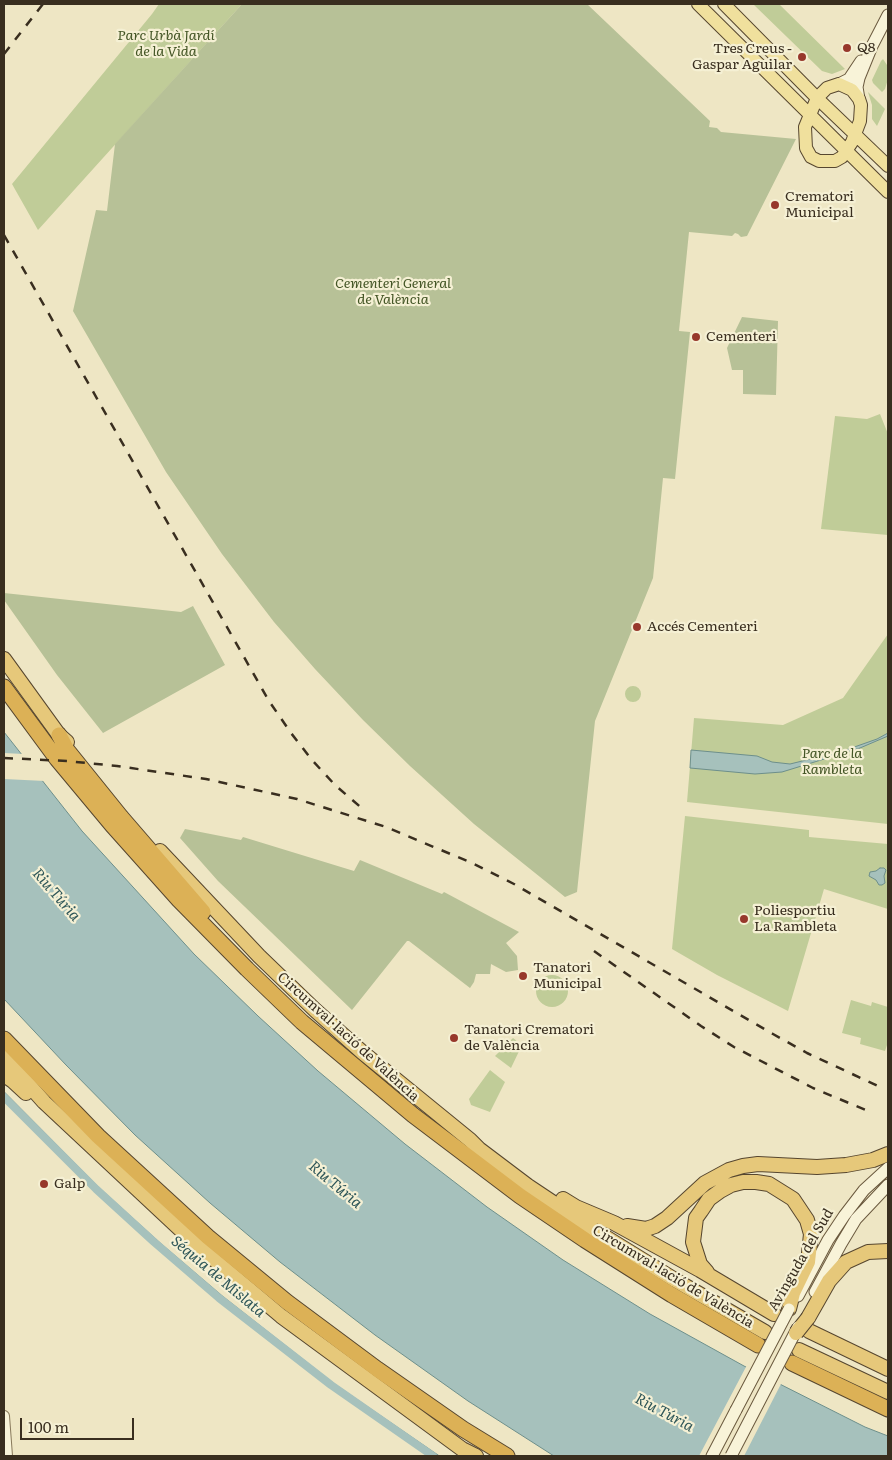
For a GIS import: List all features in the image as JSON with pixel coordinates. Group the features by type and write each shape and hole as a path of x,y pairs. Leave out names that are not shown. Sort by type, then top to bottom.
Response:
{"highway":[{"name":"Circumval·lació de València","path":"4,659 59,735 71,746 126,813 190,885 259,956 362,1052 479,1149 528,1186 762,1338"},
{"name":"Circumval·lació de València","path":"4,687 56,759 112,825 173,893 302,1022 414,1115 520,1196 672,1295 762,1338"},
{"path":"59,735 66,750 212,924 306,1018 315,1031"},
{"path":"4,1039 98,1136 208,1237 287,1302 377,1369 463,1429 507,1456"},
{"path":"4,1057 44,1102 199,1247 281,1316 465,1453 476,1456"},
{"path":"4,1075 27,1094 44,1102"},
{"path":"470,1140 483,1145 532,1180 576,1207 614,1223 711,1276 774,1314"},
{"path":"614,1223 636,1229 646,1229 655,1226 667,1218 706,1183 729,1170 743,1166 758,1164 817,1167 846,1166 888,1154"},
{"path":"711,1276 700,1264 693,1242 696,1218 709,1200 731,1185 743,1182 769,1184 793,1199 807,1220 811,1234 808,1262 793,1293 789,1309"},
{"path":"888,1251 868,1252 846,1262 829,1281 804,1325 888,1370"},
{"path":"835,1343 858,1350 888,1364"},
{"path":"796,1356 888,1392"},
{"path":"796,1356 888,1409"}],"main road":[{"path":"698,4 888,192"},
{"path":"724,4 817,98 856,133 888,166"},
{"path":"872,46 858,82 861,118 847,151 831,162 819,161 811,157 806,148 805,134 809,114 817,98 827,88 849,80 872,46 884,31 888,15"},
{"path":"839,84 852,90 859,99"},
{"name":"Avinguda del Sud","path":"712,1456 789,1309 799,1295 828,1240 864,1190 888,1168"},
{"name":"Avinguda del Sud","path":"731,1456 804,1325 849,1230 864,1209 888,1185"}],"street":[{"path":"4,1416 7,1456"}],"green space":[{"name":"Parc Urbà Jardí de la Vida","path":"159,4 242,4 38,230 12,184"},
{"name":"Cementeri General de València","path":"242,4 587,4 710,121 709,127 717,128 721,132 796,139 747,236 741,237 735,233 732,236 689,232 679,331 690,332 675,479 663,478 653,578 595,721 577,892 565,897 474,824 410,766 363,720 274,622 222,554 166,472 73,311 96,210 107,211 115,144"},
{"path":"753,4 779,4 845,69 832,74 822,71"},
{"path":"883,59 887,65 888,79 882,92 872,80"},
{"path":"868,92 885,109 877,126 872,119 872,105"},
{"path":"742,317 778,321 776,395 743,394 743,370 732,370 727,348"},
{"path":"880,414 888,434 888,535 821,529 835,416 867,419"},
{"path":"4,593 181,612 193,606 225,665 103,733 57,675 4,600"},
{"name":"Parc de la Rambleta","path":"888,634 888,824 687,802 694,718 783,725 843,698"},
{"path":"633,686 639,688 641,694 639,700 633,702 627,700 625,694 627,688"},
{"name":"Poliesportiu La Rambleta","path":"685,816 809,830 809,837 888,844 888,909 824,889 788,1011 717,975 672,949"},
{"path":"185,829 241,840 243,837 354,871 360,860 442,894 444,892 519,932 506,943 517,956 518,970 506,972 491,964 490,974 476,974 470,988 407,941 352,1010 218,881 180,838"},
{"path":"552,975 558,976 563,980 567,985 567,997 563,1002 558,1006 552,1007 546,1006 541,1002 537,997 536,991 537,985 541,980 546,976"},
{"path":"851,1000 871,1006 872,1002 888,1007 888,1042 885,1051 860,1044 861,1038 842,1033"},
{"path":"513,1038 522,1045 511,1068 495,1056"},
{"path":"490,1070 505,1082 490,1112 471,1105 469,1099"}],"water":[{"name":"Riu Túria","path":"4,732 82,831 194,954 318,1071 405,1144 487,1207 563,1260 650,1314 744,1366 865,1427 888,1436 888,1456 554,1456 468,1401 375,1335 280,1262 210,1203 135,1135 4,999"},
{"path":"888,733 888,736 860,748 782,772 755,774 690,768 691,750 757,756 772,762 790,764 843,751"},
{"path":"880,868 886,870 884,876 885,883 882,885 879,885 876,880 869,876 870,872"}],"pier":[{"path":"4,753 23,754 45,781 4,779"},
{"path":"747,1365 782,1382 744,1456 699,1456"}],"waterway":[{"name":"Séquia de Mislata","path":"4,1093 98,1188 221,1296 333,1384 438,1456"},
{"name":"Séquia de Mislata","path":"4,1097 96,1189 219,1298 331,1385 433,1456"}],"railway":[{"path":"4,54 43,4"},
{"path":"4,235 269,701 312,760 335,785 364,810"},
{"path":"4,758 117,766 206,779 297,799 386,827 472,863 514,884 807,1053 878,1086"},
{"path":"594,951 734,1047 813,1088 868,1111"}],"place":[{"name":"Q8","path":"847,48"},
{"name":"Tres Creus - Gaspar Aguilar","path":"802,57"},
{"name":"Crematori Municipal","path":"775,205"},
{"name":"Cementeri","path":"696,337"},
{"name":"Accés Cementeri","path":"637,627"},
{"name":"Poliesportiu La Rambleta","path":"744,919"},
{"name":"Tanatori Municipal","path":"523,976"},
{"name":"Tanatori Crematori de València","path":"454,1038"},
{"name":"Galp","path":"44,1184"}]}
